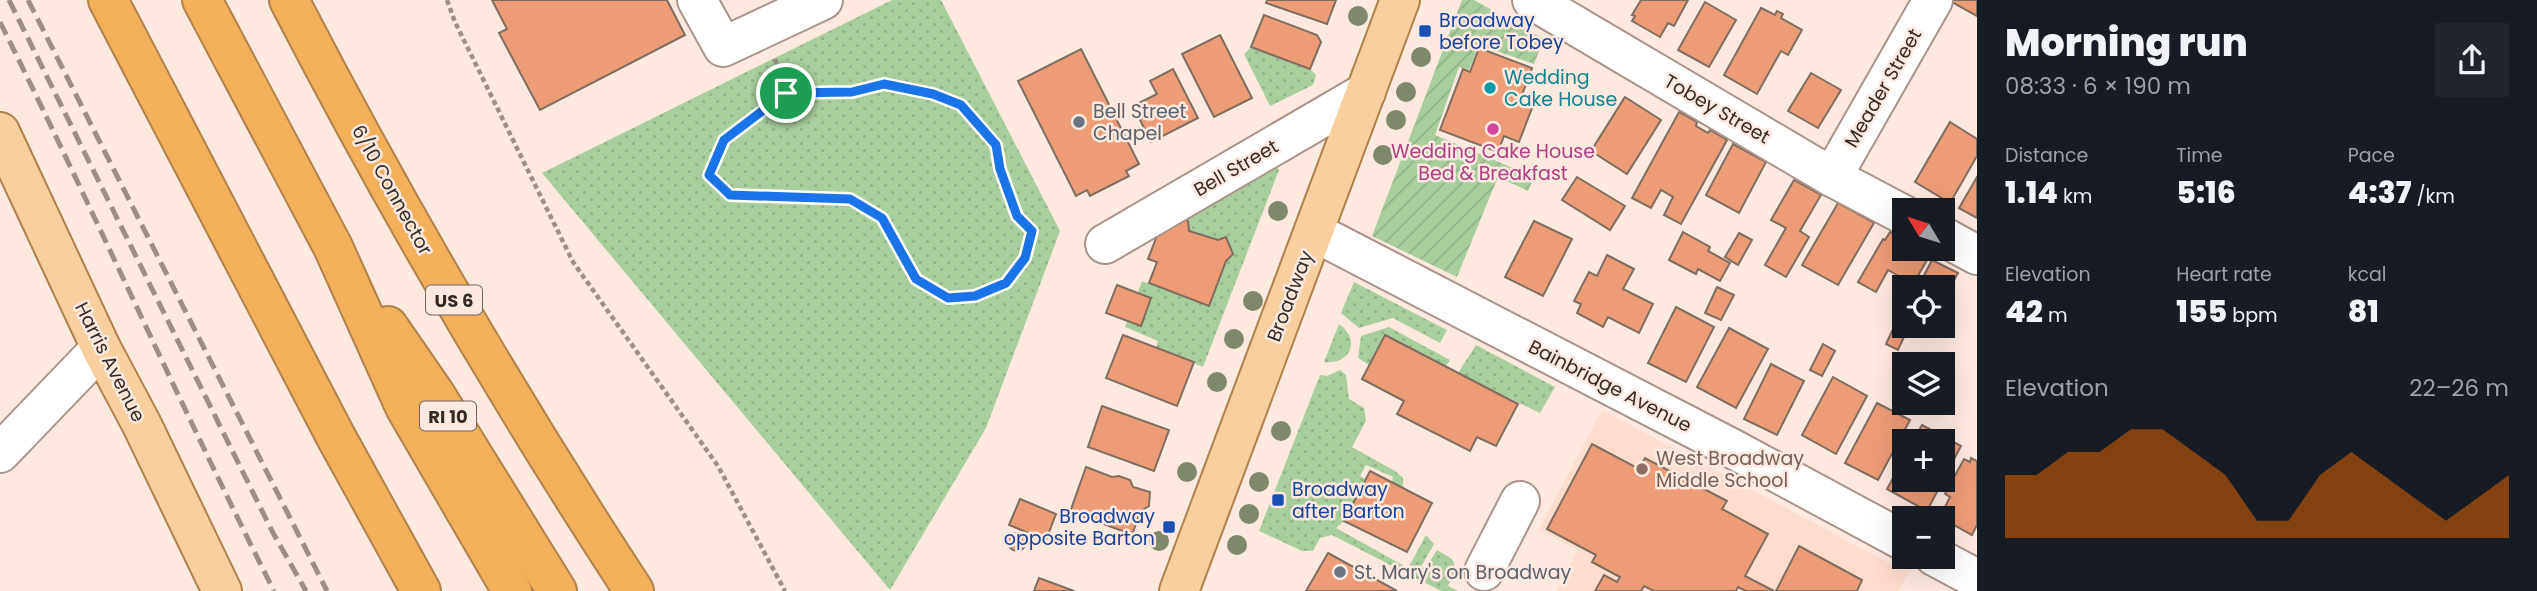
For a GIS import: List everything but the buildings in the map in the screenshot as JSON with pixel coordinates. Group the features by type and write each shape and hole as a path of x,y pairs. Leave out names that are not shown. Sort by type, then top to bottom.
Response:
{"highway":[{"path":"108,0 336,438 421,591"},
{"path":"202,0 333,247 405,407 512,591"},
{"name":"6/10 Connector","path":"289,0 419,240 527,423 634,591"},
{"name":"RI 10","path":"333,247 435,394 557,591"},
{"path":"336,438 447,591"}],"main road":[{"name":"Broadway","path":"1179,591 1400,0"},
{"name":"Harris Avenue","path":"0,132 100,348 142,425 222,591"}],"street":[{"path":"696,0 723,47 823,0"},
{"name":"Tobey Street","path":"1532,0 1832,177 1892,209"},
{"name":"Meader Street","path":"1832,177 1933,0"},
{"name":"Bell Street","path":"1105,244 1366,92"},
{"name":"Bainbridge Avenue","path":"1314,232 1892,535"},
{"path":"1955,243 1977,255"},
{"path":"0,453 100,348"},
{"path":"1484,571 1520,501"},
{"path":"1955,567 1977,579"}],"path":[{"path":"447,0 455,22 573,262 718,466 785,591"},
{"path":"764,28 786,93"},
{"path":"884,84 933,94 961,105 996,145 1000,169 1017,216 1032,231 1025,258 1006,283 975,296 948,298 916,279 882,218 850,199 730,195 709,175 724,140 786,93 852,92 884,84"}],"shaded area":[{"name":"West Broadway Middle School","path":"1602,410 1892,564 1892,569 1908,573 1899,591 1556,591 1578,550 1539,529"}],"green space":[{"path":"892,0 941,0 1060,231 986,428 890,590 542,173"},
{"path":"1462,0 1474,0 1544,39 1534,64 1479,45 1469,70 1459,67 1435,135 1534,177 1528,191 1498,177 1457,277 1372,236"},
{"path":"1251,47 1310,69 1316,75 1313,85 1270,106 1244,54"},
{"path":"1276,165 1279,170 1203,367 1156,348 1158,341 1125,327 1142,281 1209,305 1226,261 1232,254 1227,237 1218,240 1189,231 1188,221 1177,217"},
{"path":"1354,282 1447,330 1440,343 1393,318 1359,328 1341,313"},
{"path":"1339,324 1350,337 1350,350 1341,359 1324,362"},
{"path":"1389,327 1450,360 1446,366 1385,335 1369,365 1358,358 1361,336"},
{"path":"1476,345 1555,387 1540,413 1458,373"},
{"path":"1340,370 1346,375 1349,399 1364,408 1366,421 1352,447 1395,471 1403,478 1403,488 1392,483 1393,477 1366,465 1360,476 1365,479 1344,521 1336,528 1408,568 1426,535 1434,544 1421,567 1425,569 1437,550 1452,559 1456,569 1448,586 1458,591 1441,591 1332,535 1320,538 1313,551 1302,551 1259,531 1320,375 1327,376"}],"railway":[{"path":"9,0 273,533 306,591"},
{"path":"28,0 327,591"},
{"path":"0,22 274,591"}],"place":[{"name":"Broadway before Tobey","path":"1425,31"},
{"name":"Wedding Cake House","path":"1490,88"},
{"name":"Bell Street Chapel","path":"1079,122"},
{"name":"Wedding Cake House Bed & Breakfast","path":"1493,129"},
{"name":"West Broadway Middle School","path":"1642,469"},
{"name":"Broadway after Barton","path":"1278,500"},
{"name":"Broadway opposite Barton","path":"1169,527"},
{"name":"St. Mary's on Broadway","path":"1340,572"}],"route":[{"path":"884,84 933,94 961,105 996,145 1000,169 1017,216 1032,231 1025,258 1006,283 975,296 948,298 916,279 882,218 850,199 730,195 709,175 724,140 786,93 852,92 884,84"}]}
